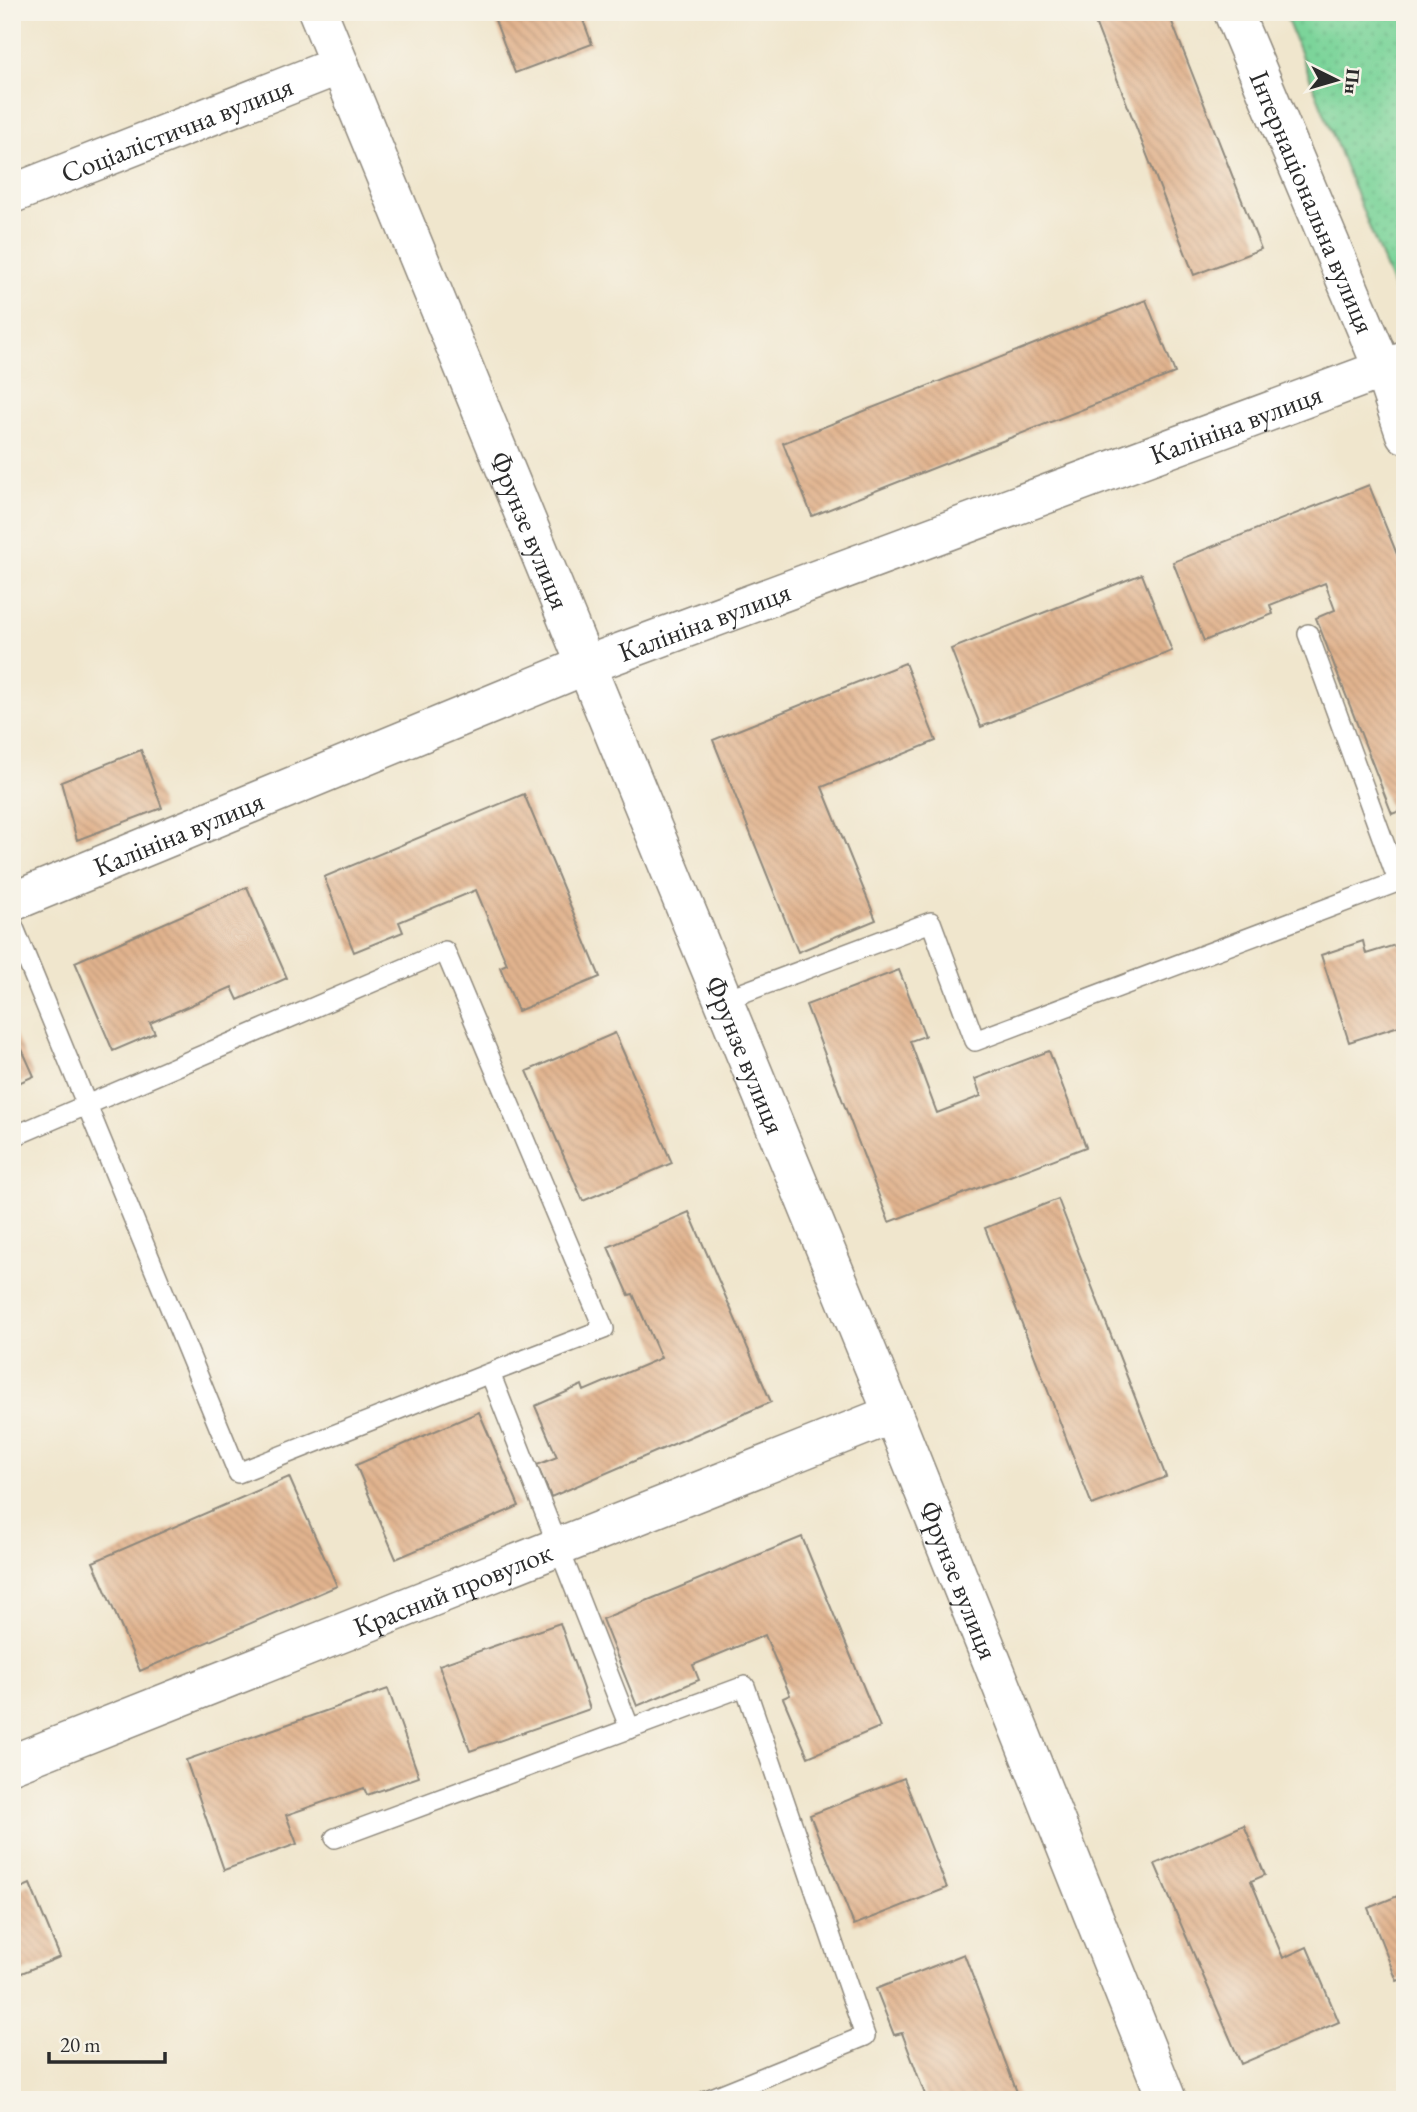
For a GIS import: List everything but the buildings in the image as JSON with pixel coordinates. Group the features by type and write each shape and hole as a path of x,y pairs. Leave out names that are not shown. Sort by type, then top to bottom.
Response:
{"street":[{"name":"Фрунзе вулиця","path":"318,12 721,1001 893,1414 1167,2100"},
{"name":"Інтернаціональна вулиця","path":"1233,12 1394,365 1405,435"},
{"name":"Соціалістична вулиця","path":"12,194 340,65"},
{"name":"Калініна вулиця","path":"12,902 584,666 1394,365"},
{"name":"Красний провулок","path":"12,1764 893,1414"}],"lane":[{"path":"721,1001 931,922 975,1041 1401,880 1308,634"},
{"path":"12,923 87,1106 238,1473 604,1329 444,951 87,1106 12,1137"},
{"path":"490,1373 629,1729"},
{"path":"335,1838 745,1686 865,2036 707,2100"}],"green space":[{"path":"1284,12 1405,12 1405,300 1399,302"}]}
